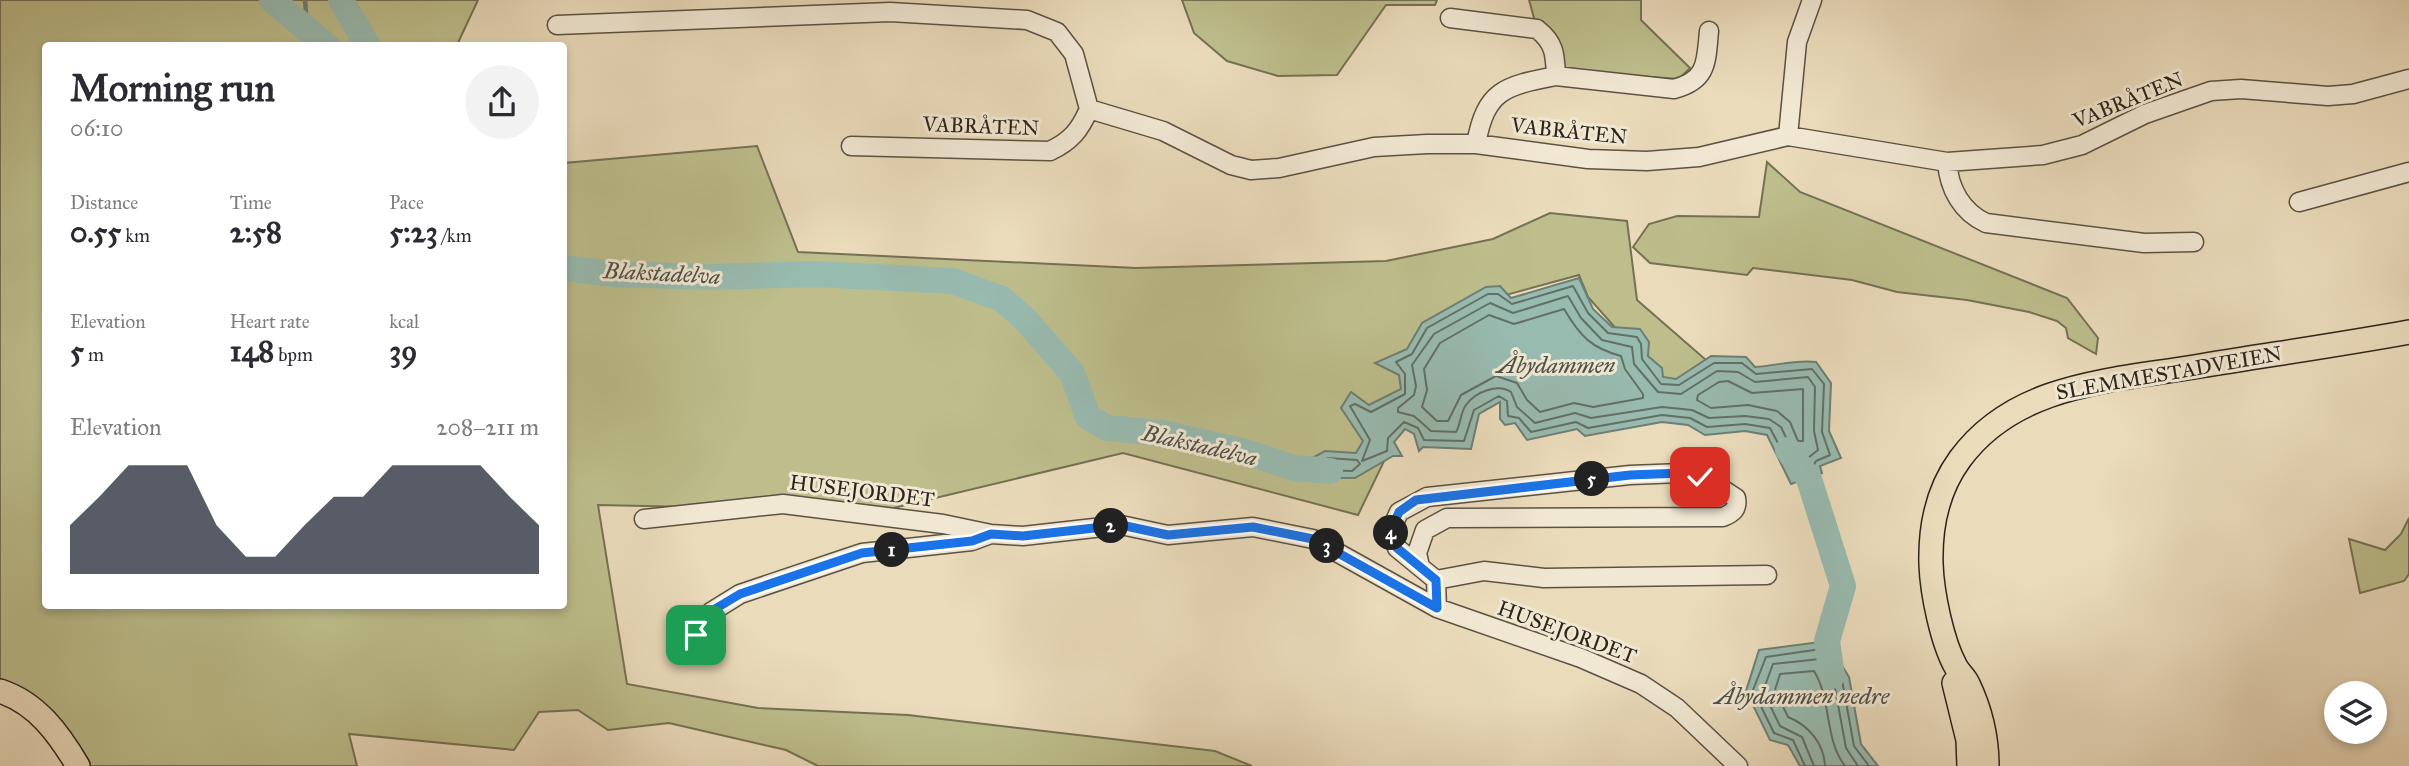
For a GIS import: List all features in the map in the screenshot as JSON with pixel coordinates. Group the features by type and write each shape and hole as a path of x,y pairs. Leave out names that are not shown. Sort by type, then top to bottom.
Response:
{"main road":[{"name":"SLEMMESTADVEIEN","path":"1969,766 1968,740 1954,684 1956,668 1940,618 1932,578 1933,525 1939,501 1955,466 1977,437 1999,418 2048,394 2096,383 2409,332"},
{"name":"SLEMMESTADVEIEN","path":"1956,668 1968,681 1978,711 1985,735 1987,766"},
{"path":"0,691 26,703 45,719 78,766"}],"street":[{"path":"1788,136 1797,42 1812,0"},
{"path":"557,25 890,12 1027,20 1057,32 1074,54 1088,108"},
{"path":"1450,19 1537,29 1549,38 1555,49 1556,76"},
{"name":"VABRÅTEN","path":"1476,144 1480,121 1489,101 1521,85 1556,76 1674,89 1691,84 1700,76 1705,62 1709,31"},
{"name":"VABRÅTEN","path":"851,146 1049,151 1065,144 1077,133 1088,108 1163,131 1231,164 1251,170 1279,168 1374,148 1476,144 1588,159 1647,161 1699,157 1788,136 1947,162 2043,155 2081,145 2144,114 2211,91 2241,89 2328,96 2353,94 2409,79"},
{"path":"1947,162 1948,174 1961,203 1969,215 1986,223 2144,243 2194,242"},
{"path":"2299,202 2409,172"},
{"path":"1420,566 1417,553 1425,530 1447,518 1723,517 1732,514 1737,505 1736,498 1710,481 1682,473 1531,484 1427,498 1399,512 1391,530 1397,548 1436,580 1437,608"},
{"name":"HUSEJORDET","path":"644,519 783,504 943,524 991,534 1023,536 1121,525 1139,527 1156,535 1253,527 1279,531 1313,539 1344,554 1437,608 1581,658 1641,684 1677,708 1738,766"},
{"name":"HUSEJORDET","path":"696,635 710,612 724,602 772,582 862,553 972,541 991,534"},
{"name":"HUSEJORDET","path":"1436,580 1485,571 1544,578 1767,575"}],"green space":[{"path":"0,0 478,0 458,42 42,42 42,609 567,609 567,163 757,146 798,252 1136,268 1386,261 1493,239 1550,213 1627,221 1637,300 1706,360 1673,393 1588,297 1579,275 1458,308 1358,515 1123,453 881,511 598,505 627,684 758,708 908,715 1215,751 1252,766 818,766 786,750 669,723 608,730 578,710 539,712 514,750 349,734 357,766 89,766 0,697"},
{"path":"1182,0 1437,0 1435,5 1386,5 1337,75 1278,76 1227,61 1194,33"},
{"path":"1529,0 1641,0 1641,20 1690,68 1679,79 1564,71 1559,42 1551,33 1536,25"},
{"path":"1767,162 1800,192 2067,298 2098,338 2096,354 2068,338 2066,328 2057,321 2029,312 1967,300 1897,292 1852,280 1753,268 1747,275 1650,263 1633,247 1649,224 1677,216 1759,217"},
{"path":"2409,518 2409,574 2404,581 2360,593 2349,539 2385,550 2401,534"}],"water":[{"name":"Åbydammen","path":"1579,278 1593,309 1612,327 1640,329 1649,342 1648,356 1662,368 1663,377 1676,379 1711,356 1746,357 1755,367 1801,361 1816,362 1831,383 1829,431 1841,458 1820,466 1822,473 1791,484 1767,435 1745,431 1705,435 1688,425 1662,422 1585,436 1577,429 1527,440 1515,423 1505,425 1500,419 1500,402 1479,414 1471,449 1423,447 1419,451 1414,434 1405,429 1394,442 1402,456 1393,456 1355,478 1307,478 1289,460 1305,462 1325,451 1356,453 1363,441 1341,408 1351,392 1369,405 1401,389 1399,375 1375,363 1407,349 1422,323 1486,287 1500,286 1511,298"},
{"name":"Åbydammen nedre","path":"1827,641 1849,677 1861,744 1878,766 1800,766 1788,745 1770,740 1746,691 1759,650"}],"waterway":[{"name":"Blakstadelva","path":"272,0 322,42"},
{"path":"305,0 307,27"},
{"path":"341,0 366,42"},
{"name":"Blakstadelva","path":"567,268 613,274 707,277 816,274 953,281 1002,299 1025,319 1072,373 1088,417 1107,428 1162,433 1246,452 1294,468 1330,471"},
{"path":"1788,450 1809,479 1843,586 1827,641 1832,676"}],"route":[{"path":"696,635 710,612 740,594 862,553 972,541 991,534 1023,536 1121,525 1139,527 1156,535 1253,527 1313,539 1437,608 1436,580 1397,548 1392,537 1394,519 1416,500 1531,484 1630,475 1682,473 1700,477"}]}
